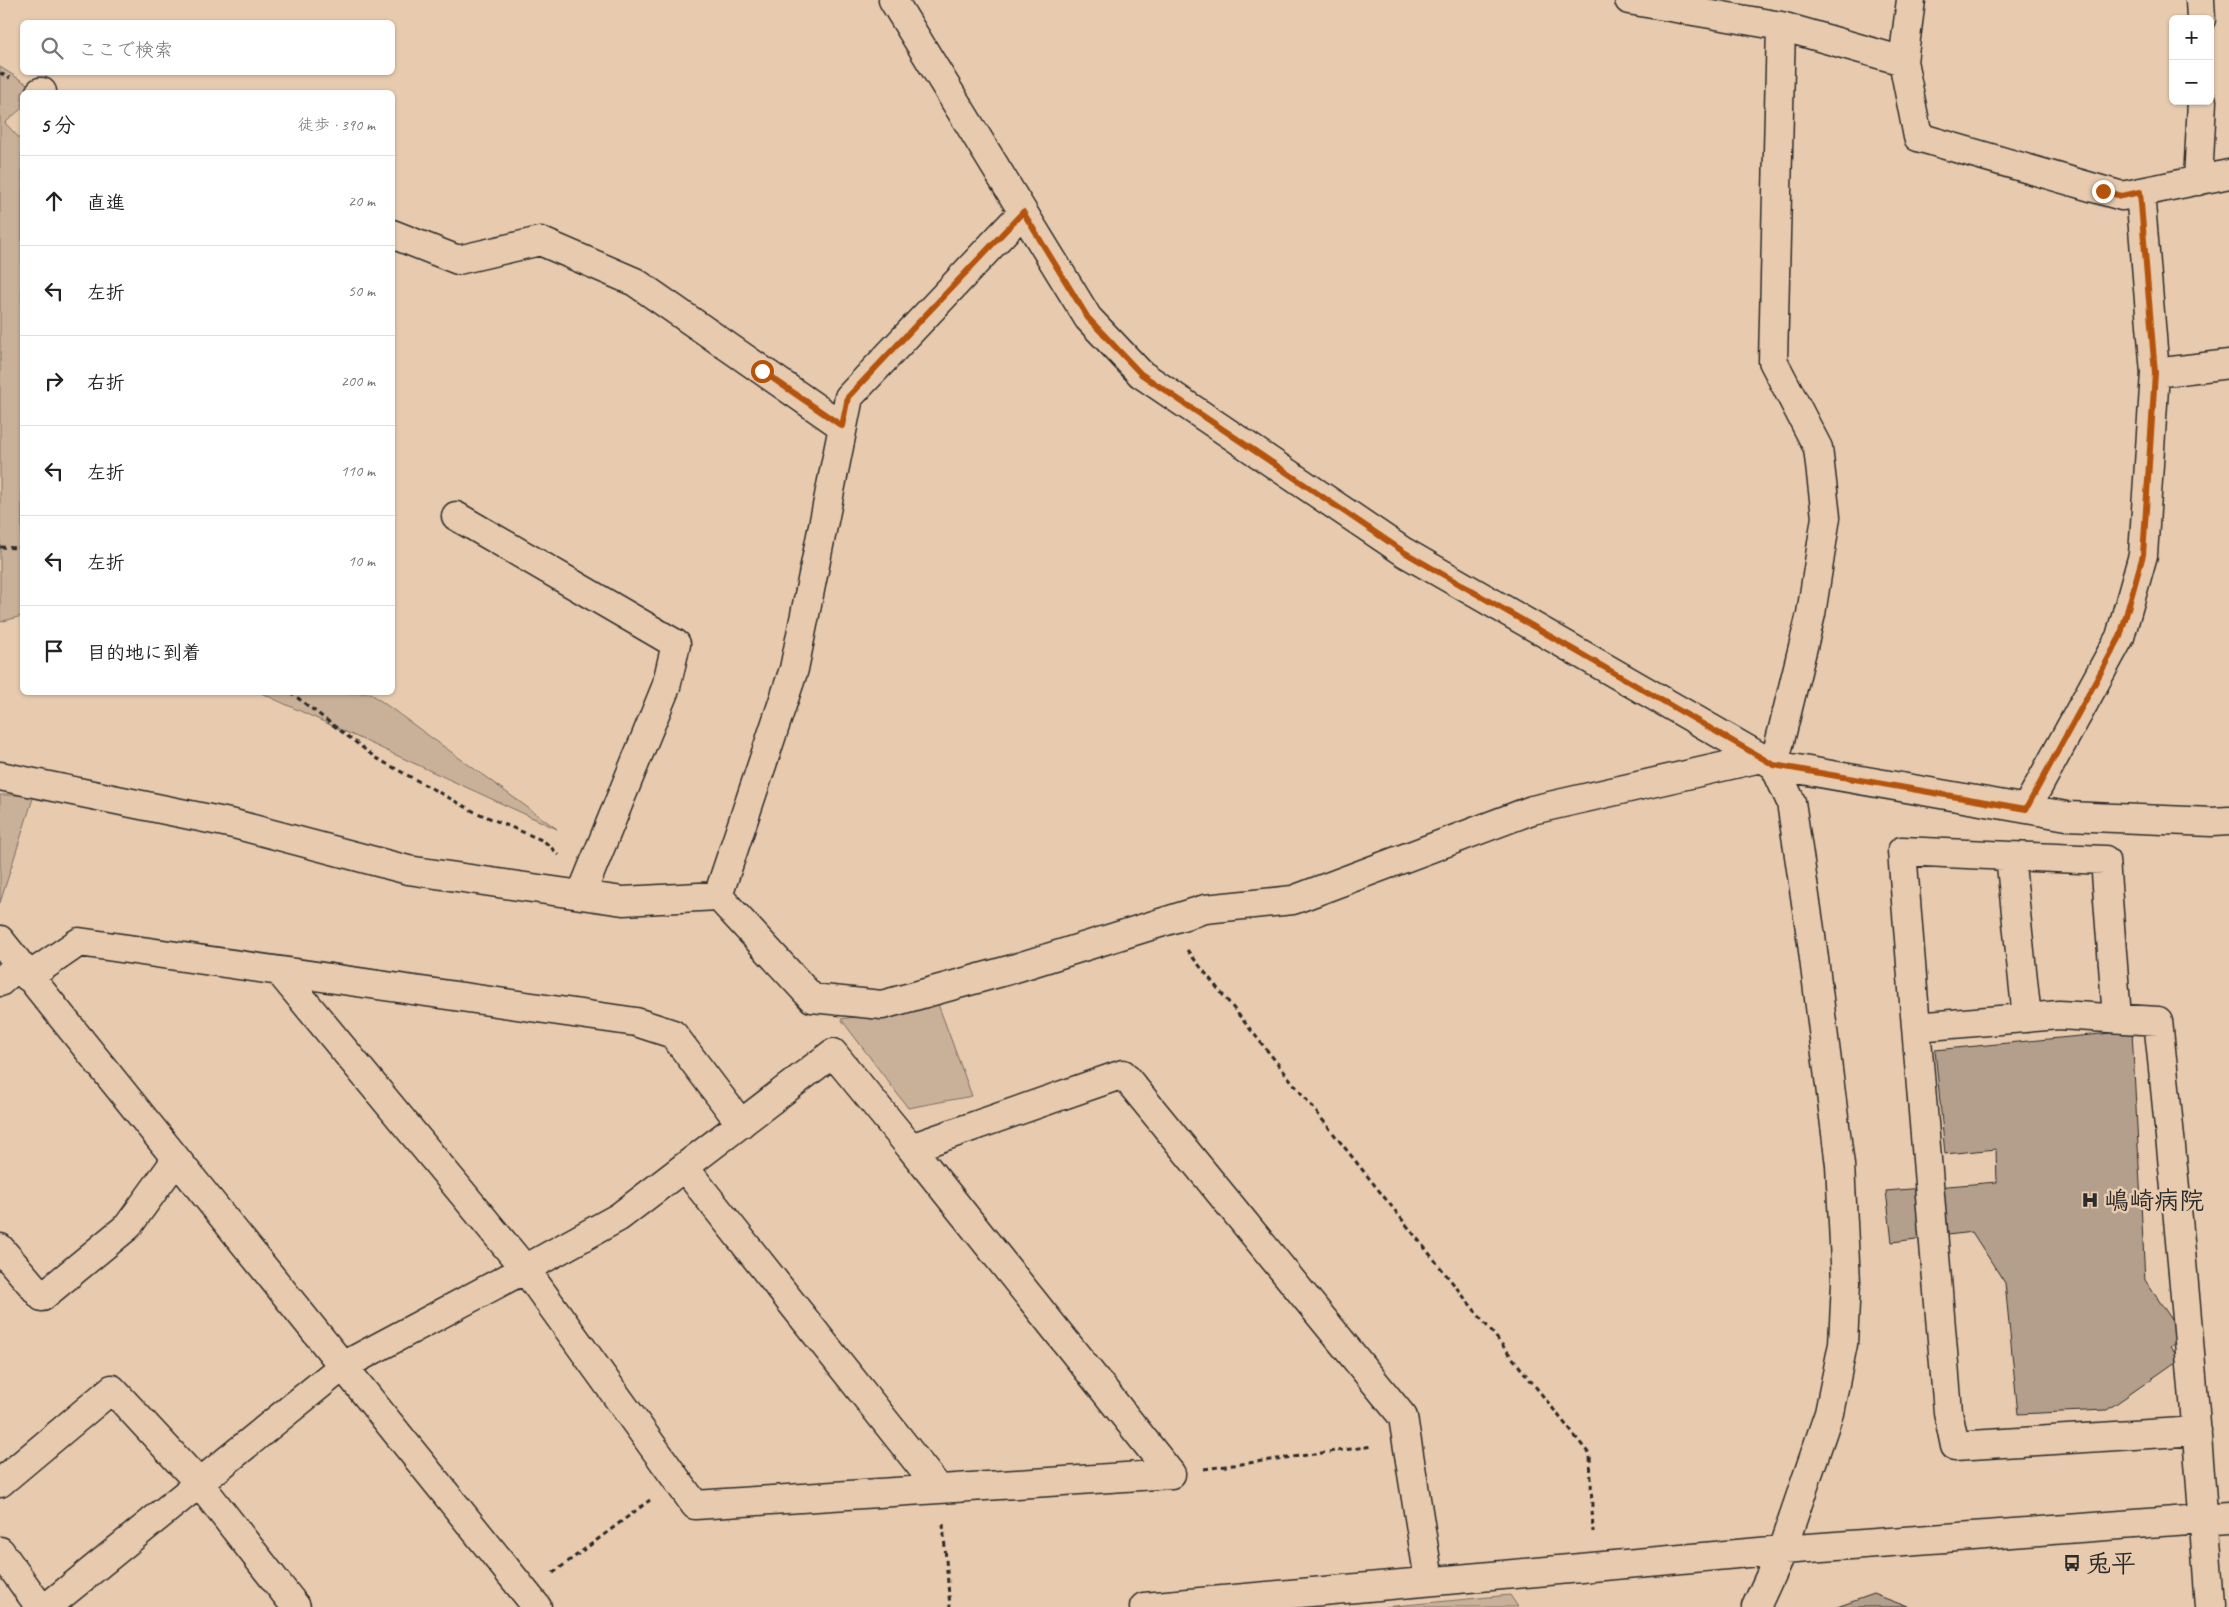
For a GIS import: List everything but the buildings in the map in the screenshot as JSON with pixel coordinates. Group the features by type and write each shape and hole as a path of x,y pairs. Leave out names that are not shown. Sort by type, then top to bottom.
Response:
{"street":[{"path":"893,0 1088,318 1141,374 1404,552 1768,762 2067,816 2212,822 2229,821"},
{"path":"1629,0 1669,3 1781,26 1903,61"},
{"path":"1911,0 1903,61 1918,137 2122,196 2229,174"},
{"path":"2200,0 2201,15"},
{"path":"1756,1607 1782,1550 1829,1413 1843,1344 1846,1282 1840,1165 1812,943 1791,802 1768,762 1811,614 1826,517 1818,448 1773,361 1781,26"},
{"path":"2198,181 2202,105"},
{"path":"2026,809 2120,637 2143,555 2155,373 2140,192"},
{"path":"718,896 794,669 848,397 1023,212"},
{"path":"395,235 458,260 540,241 634,282 842,426"},
{"path":"2155,373 2229,364"},
{"path":"456,516 676,644 666,687 584,889"},
{"path":"718,896 812,998 882,1005 1010,970 1205,910 1293,900 1532,810 1768,762"},
{"path":"0,776 234,824 408,870 584,889 623,902 718,896"},
{"path":"2116,1018 2104,860 1902,851 1948,1412 1955,1446 2198,1431"},
{"path":"2010,856 2027,1018"},
{"path":"0,940 16,975 176,1160 532,1600"},
{"path":"16,975 79,942 636,1022 674,1034 741,1124"},
{"path":"279,971 525,1269 695,1505 1171,1474"},
{"path":"1916,1027 2059,1015 2158,1020 2198,1431 2216,1518 2210,1607"},
{"path":"47,1607 343,1366 619,1217 833,1053 1171,1474"},
{"path":"911,1148 1123,1074 1403,1417 1429,1580"},
{"path":"0,1248 42,1297 128,1226 176,1160"},
{"path":"684,1167 939,1489"},
{"path":"0,1483 112,1389 199,1483 296,1607"},
{"path":"1144,1607 1595,1565 2216,1518"},
{"path":"0,1551 40,1607"}],"path":[{"path":"0,547 20,548"},
{"path":"294,695 376,758 473,810 544,841 584,889"},
{"path":"1165,922 1590,1454 1595,1565"},
{"path":"1171,1474 1406,1441"},
{"path":"532,1600 677,1480"},
{"path":"939,1489 950,1607"}],"shaded area":[{"path":"0,67 37,90 20,90 20,110 5,123 20,139 20,617 0,622"},
{"path":"265,695 373,695 557,829"},
{"path":"0,795 34,795 0,903"},
{"path":"938,1004 972,1096 908,1108 841,1019"},
{"path":"1510,1595 1518,1607 1384,1607"}],"place":[{"name":"嶋崎病院","path":"2090,1200"},
{"name":"兎平","path":"2072,1563"}],"route":[{"path":"762,371 842,426 848,397 1023,212 1088,318 1141,374 1404,552 1774,765 2026,809 2120,637 2143,555 2155,373 2140,192 2122,196 2103,191"}]}
